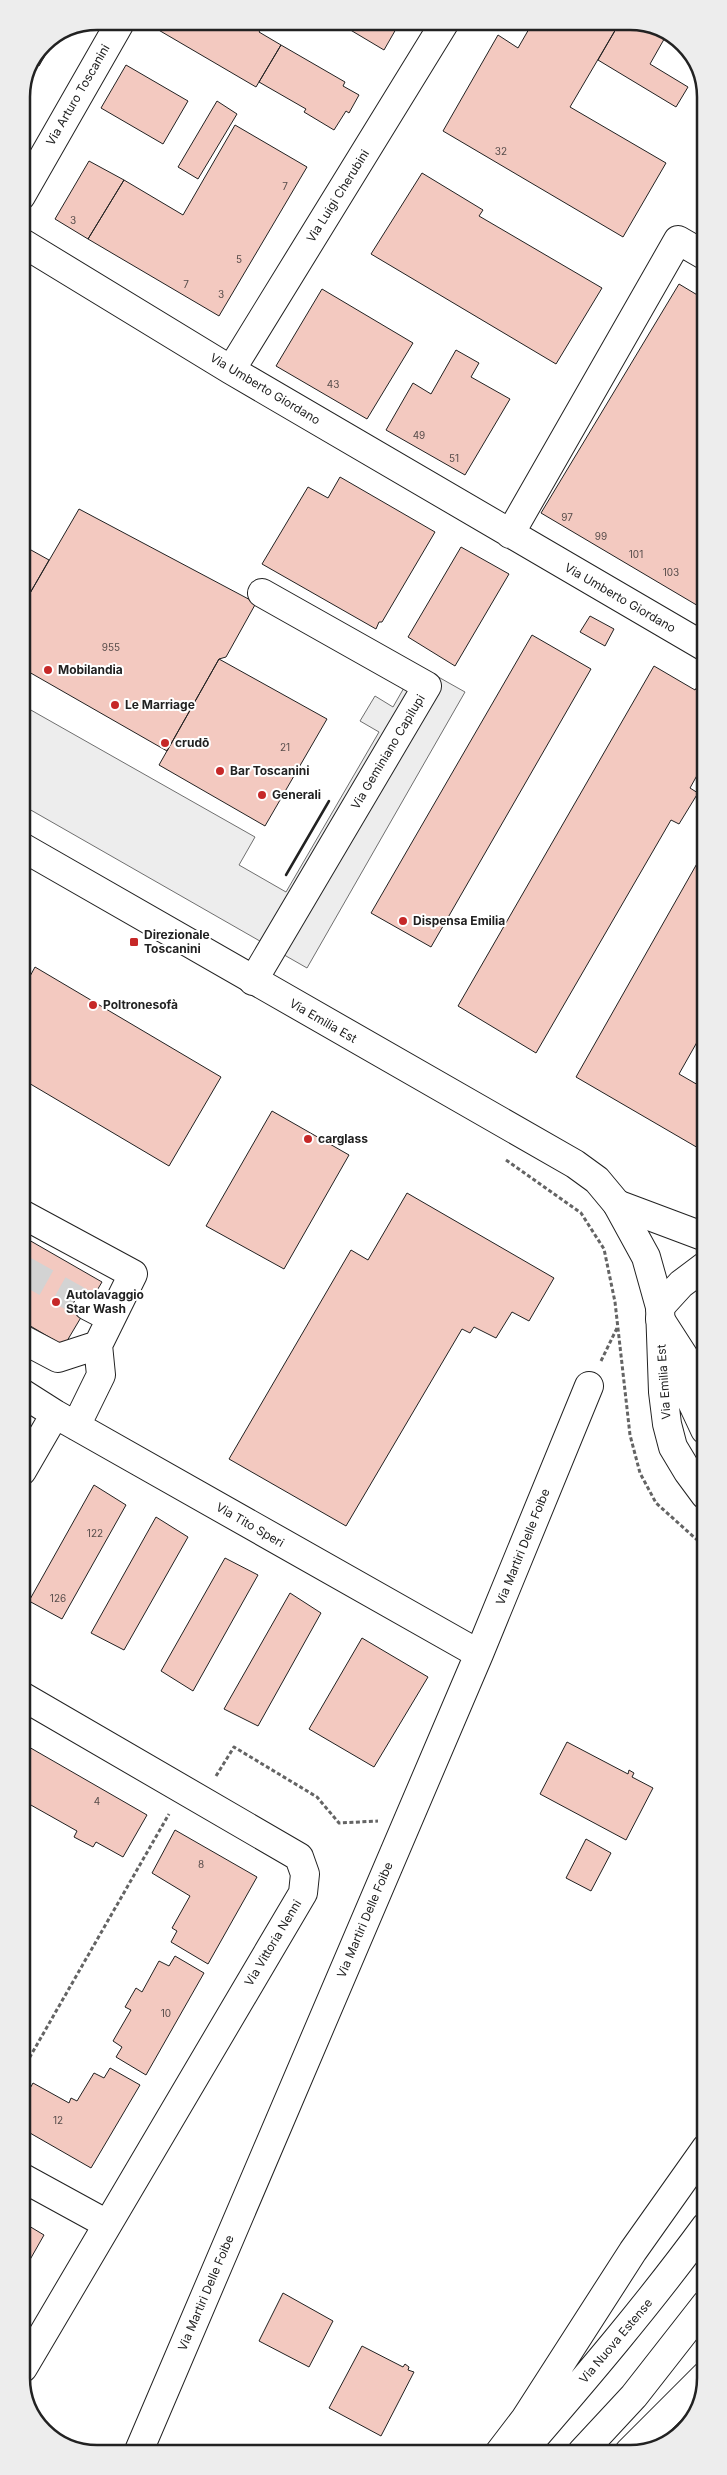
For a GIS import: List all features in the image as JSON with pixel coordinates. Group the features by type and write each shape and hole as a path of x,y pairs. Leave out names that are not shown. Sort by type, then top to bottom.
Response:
{"main road":[{"name":"Via Arturo Toscanini","path":"30,180 116,30"},
{"name":"Via Luigi Cherubini","path":"231,370 440,30"},
{"path":"510,534 678,240 697,251"},
{"name":"Via Umberto Giordano","path":"30,247 231,370 697,642"},
{"name":"Via Geminiano Capilupi","path":"253,981 427,686 262,593"},
{"name":"Via Emilia Est","path":"30,852 575,1164 597,1180 617,1204 646,1257 660,1313 697,1413"},
{"name":"Via Emilia Est","path":"617,1204 697,1234"},
{"path":"30,1218 133,1274 100,1312 98,1345 101,1375 30,1462"},
{"path":"697,1272 681,1284 660,1313 697,1375"},
{"name":"Via Emilia Est","path":"660,1313 663,1392 669,1432 673,1447 697,1484"},
{"path":"30,1343 58,1358 98,1345"},
{"name":"Via Martiri Delle Foibe","path":"142,2445 479,1654 589,1386"},
{"name":"Via Tito Speri","path":"30,1398 65,1420 479,1654"},
{"name":"Via Vittoria Nenni","path":"30,1701 299,1857 305,1874 303,1893 30,2356"},
{"path":"505,2445 525,2419 632,2251 697,2161"},
{"path":"30,2182 107,2224"},
{"name":"Via Nuova Estense","path":"527,2445 616,2342 697,2238"},
{"path":"588,2445 634,2396 697,2316"},
{"path":"636,2444 696,2384"}],"path":[{"path":"502,1157 581,1213 604,1249 615,1302 630,1434 640,1472 656,1503 697,1539"},
{"path":"30,2055 184,1789"}],"shaded area":[{"path":"417,665 465,692 307,968 30,810 30,710 255,837 239,865 286,892 379,732 360,721 375,696 393,707"}],"building":[{"path":"159,30 260,30 259,32 281,45 256,87"},
{"path":"350,30 395,30 384,50"},
{"path":"528,30 615,30 570,107 666,163 623,237 443,131 498,35 518,48"},
{"path":"615,30 643,31 664,39 650,64 688,87 676,107 598,60"},
{"path":"281,45 345,82 343,86 359,95 349,113 346,111 334,130 304,112 306,109 259,82"},
{"path":"126,65 188,101 163,144 101,108"},
{"path":"217,101 237,114 198,179 178,167"},
{"path":"235,125 307,167 219,316 88,239 124,180 183,215"},
{"path":"89,161 124,180 88,239 55,219"},
{"path":"422,173 483,210 479,216 602,288 556,364 371,254"},
{"path":"679,284 697,295 697,605 541,513"},
{"path":"322,289 413,343 367,419 276,366"},
{"path":"456,350 479,363 471,377 510,399 465,475 386,430 413,383 431,394"},
{"path":"340,477 435,532 376,629 262,564 308,487 328,498"},
{"path":"79,509 256,603 226,657 219,659 167,751 30,673 30,593"},
{"path":"461,547 509,574 455,666 408,637"},
{"path":"30,549 49,560 30,593"},
{"path":"590,616 614,629 605,646 580,632"},
{"path":"532,635 591,669 431,947 371,913"},
{"path":"219,659 327,719 265,826 159,765"},
{"path":"654,666 695,690 697,687 697,775 690,788 697,792 697,795 679,824 671,820 536,1053 458,1006"},
{"path":"697,864 697,1042 679,1074 697,1084 697,1147 576,1077"},
{"path":"35,967 221,1077 169,1166 30,1084 30,976"},
{"path":"272,1111 349,1155 284,1269 206,1226"},
{"path":"407,1193 554,1278 529,1321 512,1312 496,1338 474,1327 470,1333 462,1329 346,1526 229,1459 351,1250 368,1260"},
{"name":"Autolavaggio Star Wash","path":"30,1241 102,1282 64,1346 30,1326"},
{"path":"94,1485 126,1505 62,1619 30,1602"},
{"path":"156,1517 188,1537 124,1650 91,1633"},
{"path":"225,1558 258,1575 193,1691 161,1671"},
{"path":"290,1593 321,1613 258,1726 224,1709"},
{"path":"362,1638 428,1677 374,1767 309,1729"},
{"path":"567,1742 628,1774 629,1770 634,1773 632,1777 653,1788 626,1840 540,1794"},
{"path":"30,1748 147,1815 123,1857 96,1842 93,1847 74,1837 77,1831 30,1805"},
{"path":"175,1830 257,1877 208,1964 171,1942 177,1931 172,1928 190,1896 152,1873"},
{"path":"586,1839 611,1853 591,1891 566,1878"},
{"path":"175,1956 204,1973 146,2075 116,2057 122,2047 113,2041 131,2010 125,2007 136,1988 142,1992 159,1961 169,1966"},
{"path":"110,2068 140,2085 91,2168 30,2133 30,2088 33,2083 69,2103 71,2098 77,2101 94,2073 104,2078"},
{"path":"30,2227 44,2235 30,2260"},
{"path":"283,2293 333,2321 309,2367 259,2341"},
{"path":"362,2346 403,2367 405,2364 409,2367 408,2370 414,2372 381,2436 329,2408"}],"tunnel":[{"path":"30,1273 88,1306"}],"wall":[{"path":"286,875 329,801"}],"place":[{"name":"Mobilandia","path":"48,670"},
{"name":"Le Marriage","path":"115,705"},
{"name":"crudō","path":"165,743"},
{"name":"Bar Toscanini","path":"220,771"},
{"name":"Generali","path":"262,795"},
{"name":"Dispensa Emilia","path":"403,921"},
{"name":"Direzionale Toscanini","path":"134,942"},
{"name":"Poltronesofà","path":"93,1005"},
{"name":"carglass","path":"308,1139"},
{"name":"Autolavaggio Star Wash","path":"56,1302"}]}
